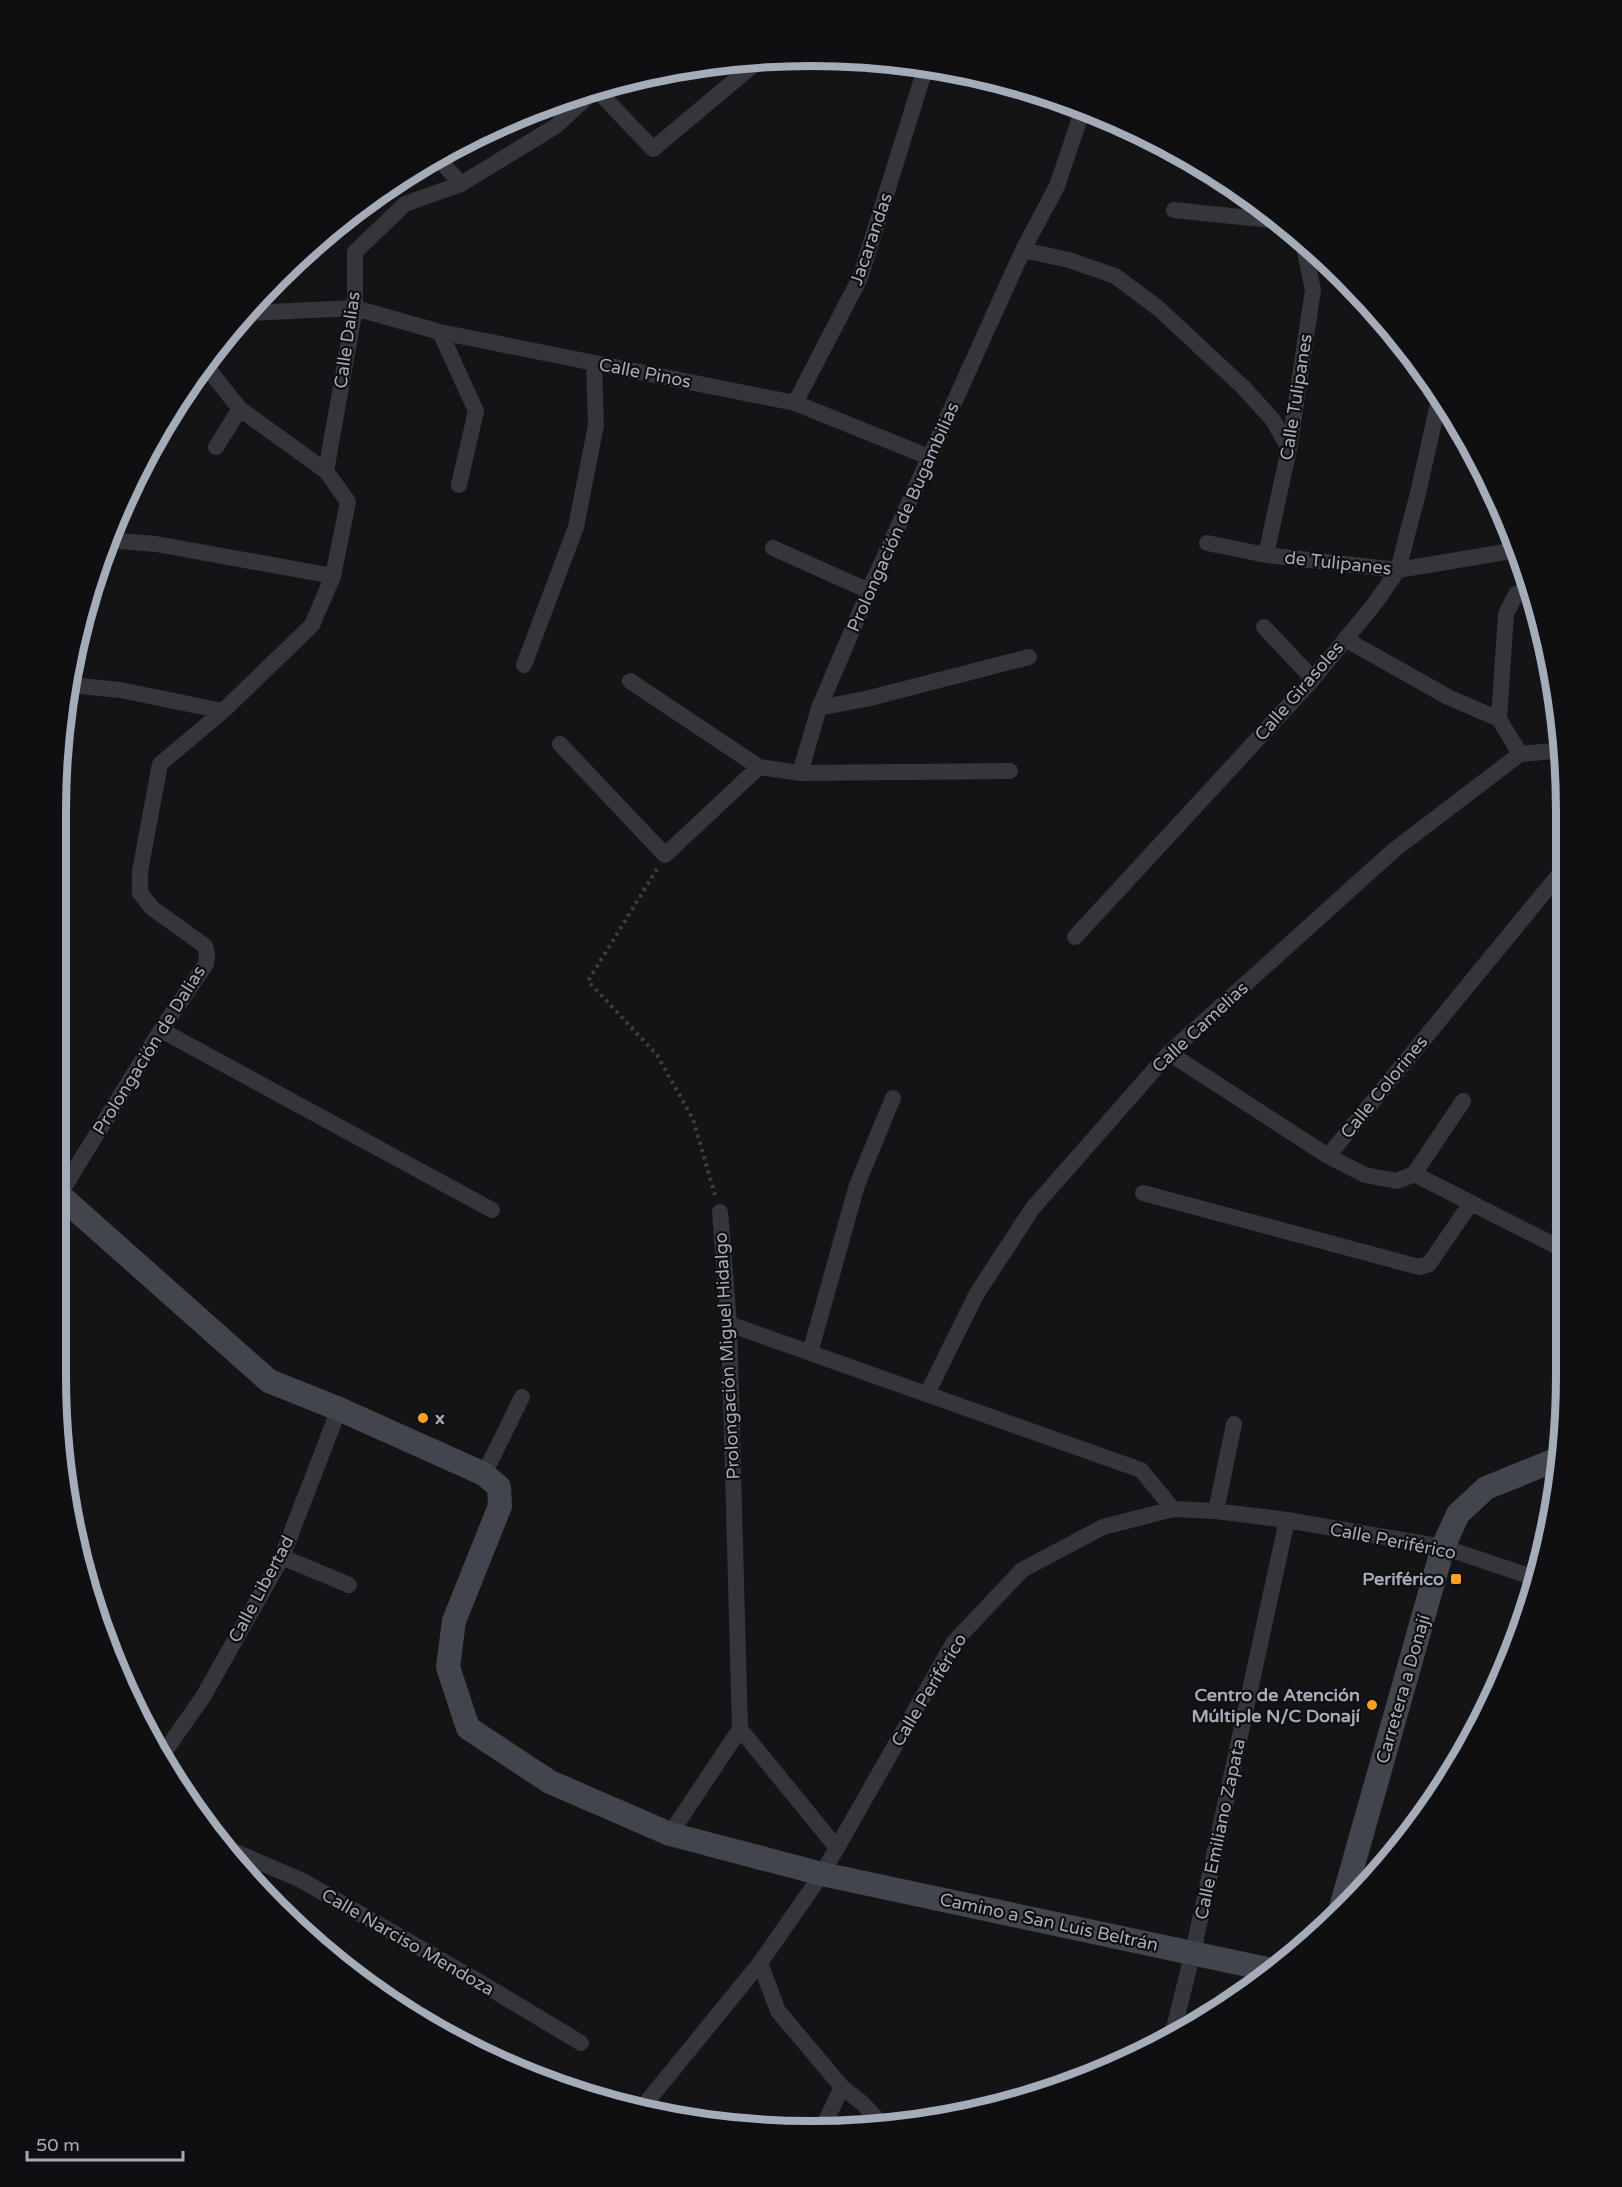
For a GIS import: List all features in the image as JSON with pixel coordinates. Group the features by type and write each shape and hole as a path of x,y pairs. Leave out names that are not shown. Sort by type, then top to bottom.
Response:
{"main road":[{"path":"66,1203 269,1380 339,1408 484,1474"},
{"name":"Carretera a Donají","path":"1344,1896 1443,1548 1458,1514 1486,1488 1551,1462"},
{"name":"Camino a San Luis Beltrán","path":"484,1474 499,1487 500,1506 454,1621 448,1667 468,1728 550,1782 670,1834 822,1874 1263,1968"}],"street":[{"path":"603,96 653,149 749,69"},
{"name":"Jacarandas","path":"795,403 860,278 923,75"},
{"name":"Calle Dalias","path":"326,471 356,308 355,252 405,204 461,184 556,126 581,103"},
{"name":"Prolongación de Bugambilias","path":"800,773 819,708 869,591 1023,250 1057,186 1080,117"},
{"path":"443,164 461,184"},
{"path":"1174,210 1264,219"},
{"path":"1023,250 1069,260 1115,276 1158,308 1243,387 1273,420 1289,449"},
{"name":"Calle Tulipanes","path":"1266,555 1289,449 1313,290 1305,254"},
{"name":"Calle Pinos","path":"258,313 356,308 440,332 795,403 929,457"},
{"path":"440,332 476,411 459,484"},
{"path":"524,665 576,527 596,425 594,363"},
{"name":"Prolongación de Dalias","path":"66,1181 160,1030 206,964 205,946 152,908 140,893 141,871 160,764 223,711 312,626 333,576 348,502 326,471 240,408 210,371"},
{"path":"216,447 240,408"},
{"name":"Calle Girasoles","path":"1075,937 1313,679 1376,602 1398,570 1439,411"},
{"path":"118,541 156,544 333,576"},
{"name":"de Tulipanes","path":"1207,543 1266,555 1398,570 1508,551"},
{"path":"773,548 869,591"},
{"path":"1522,591 1516,594 1506,614 1499,718 1520,754 1553,751"},
{"path":"1264,627 1313,679"},
{"path":"1345,639 1448,697 1499,718"},
{"path":"819,708 870,698 1029,657"},
{"path":"630,681 759,767 800,773 1010,771"},
{"path":"77,686 120,690 223,711"},
{"path":"560,744 665,855 759,767"},
{"name":"Calle Camelias","path":"927,1394 976,1295 1032,1209 1169,1053 1394,850 1520,754"},
{"name":"Calle Colorines","path":"1169,1053 1328,1156 1556,878"},
{"path":"160,1030 492,1210"},
{"path":"810,1353 857,1185 893,1098"},
{"path":"1328,1156 1365,1175 1397,1181 1414,1174 1463,1101"},
{"path":"1414,1174 1556,1247"},
{"path":"1143,1193 1419,1267 1429,1264 1472,1203"},
{"name":"Prolongación Miguel Hidalgo","path":"720,1212 729,1324 740,1729"},
{"path":"729,1324 1141,1470 1173,1509"},
{"path":"484,1474 522,1397"},
{"name":"Calle Libertad","path":"166,1749 203,1697 282,1557 339,1408"},
{"path":"1216,1510 1234,1424"},
{"name":"Calle Periférico","path":"650,2103 760,1962 822,1874 954,1642 1022,1570 1103,1527 1173,1509 1216,1510 1287,1520 1443,1548 1529,1576"},
{"name":"Calle Emiliano Zapata","path":"1175,2026 1193,1952 1287,1520"},
{"path":"282,1557 349,1585"},
{"path":"670,1834 740,1729 837,1848"},
{"name":"Calle Narciso Mendoza","path":"240,1854 301,1880 581,2043"},
{"path":"760,1962 778,2011 842,2087 876,2118"},
{"path":"826,2120 842,2087"}],"path":[{"name":"Prolongación Miguel Hidalgo","path":"665,855 588,981 657,1055 693,1119 720,1212"}],"place":[{"name":"x","path":"423,1418"},
{"name":"Periférico","path":"1456,1579"},
{"name":"Centro de Atención Múltiple N/C Donají","path":"1372,1705"}]}
